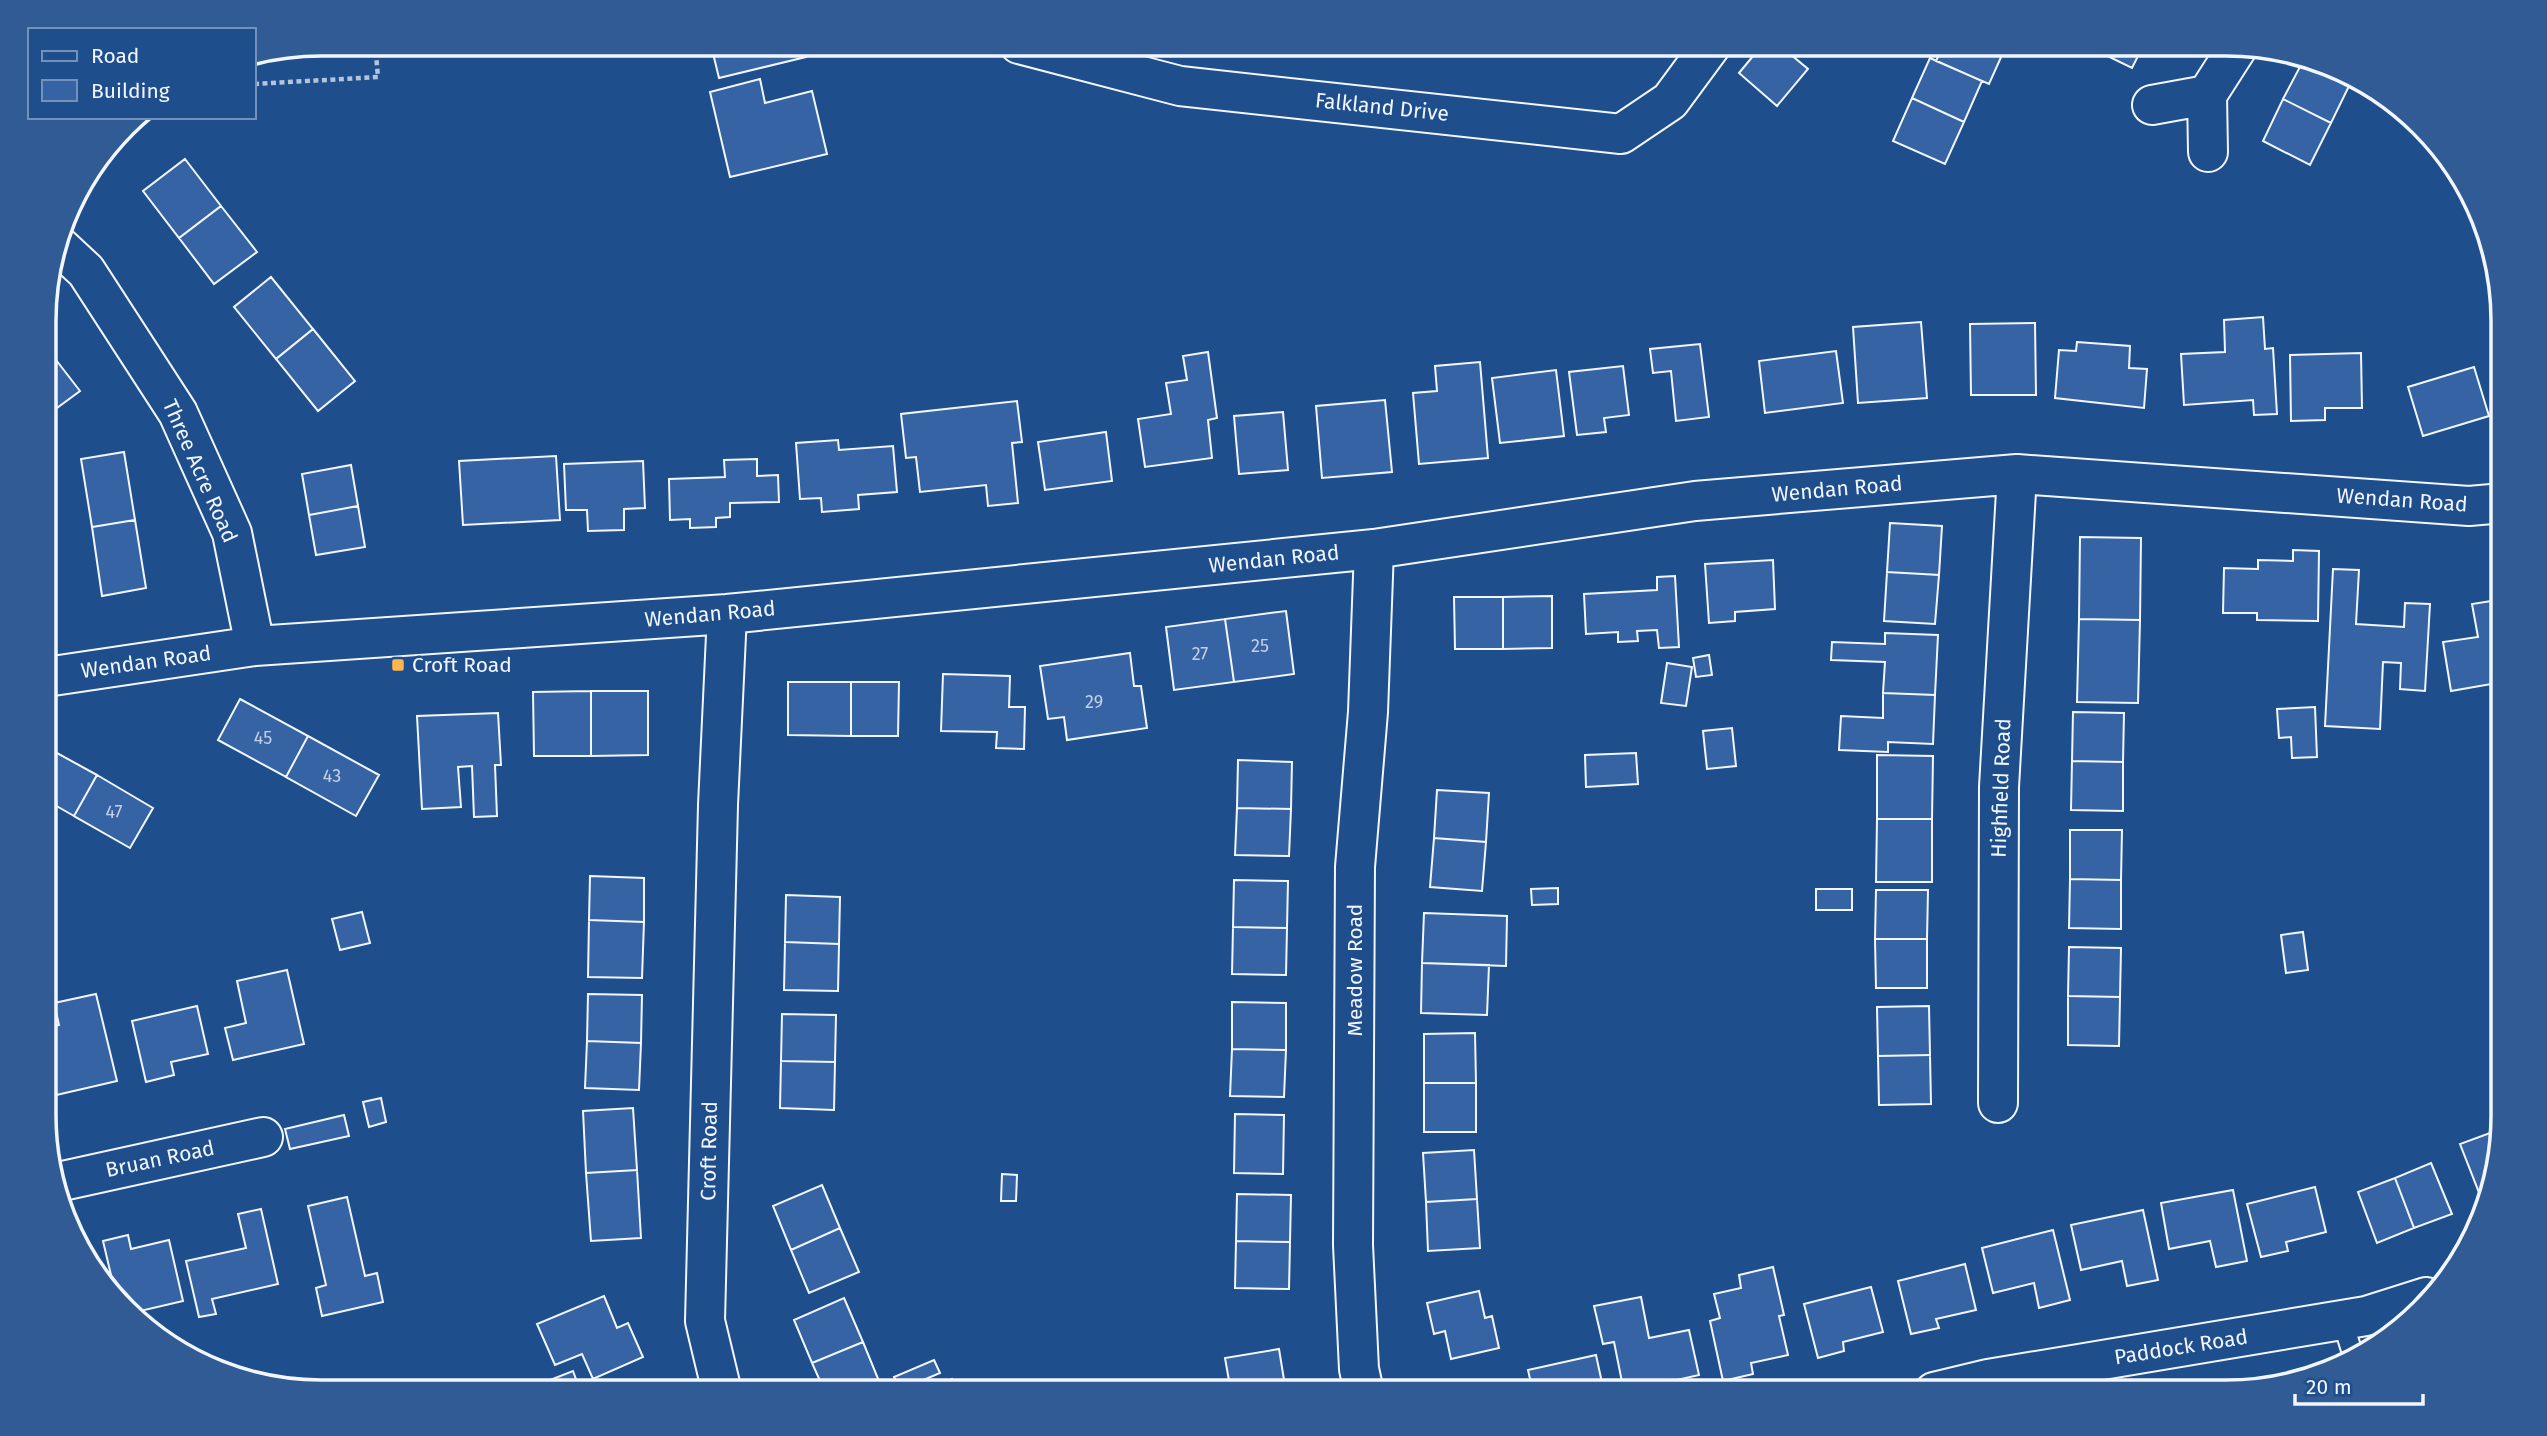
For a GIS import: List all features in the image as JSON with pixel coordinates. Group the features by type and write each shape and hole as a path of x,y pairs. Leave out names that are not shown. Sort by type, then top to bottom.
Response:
{"street":[{"name":"Falkland Drive","path":"1065,56 1180,86 1621,134 1670,101 1703,56"},
{"path":"2208,152 2207,95 2232,56"},
{"path":"2151,105 2207,95"},
{"name":"Three Acre Road","path":"65,252 86,271 178,413 232,533 255,646"},
{"name":"Wendan Road","path":"56,676 255,646 727,614 1374,549 1695,501 2017,474 2469,506 2491,504"},
{"name":"Highfield Road","path":"1997,1103 1999,787 2017,474"},
{"name":"Meadow Road","path":"1361,1380 1353,1245 1354,867 1367,712 1374,549"},
{"name":"Croft Road","path":"719,1380 705,1321 718,805 727,614"},
{"name":"Bruan Road","path":"64,1181 263,1137"},
{"name":"Paddock Road","path":"1984,1380 2366,1316 2414,1301"}],"lane":[{"path":"2342,1320 2351,1349"}],"path":[{"path":"256,84 378,77 376,56"}],"building":[{"path":"714,56 806,57 719,78"},
{"path":"1753,56 1792,56 1808,69 1777,106 1739,73"},
{"path":"1938,56 2002,56 1989,84 1936,61"},
{"path":"2108,56 2138,56 2132,68"},
{"path":"1930,58 1982,81 1964,122 1912,98"},
{"path":"2300,67 2349,86 2331,123 2283,99"},
{"path":"760,79 765,103 812,91 827,154 730,177 710,92"},
{"path":"1912,98 1964,122 1945,164 1893,141"},
{"path":"2283,99 2331,123 2310,165 2263,141"},
{"path":"185,159 221,206 179,238 143,191"},
{"path":"221,206 257,252 214,284 179,238"},
{"path":"271,277 313,329 276,359 234,307"},
{"path":"2263,317 2265,349 2273,348 2277,414 2254,415 2253,400 2184,405 2181,354 2225,352 2224,320"},
{"path":"1921,322 1927,398 1858,403 1853,327"},
{"path":"2035,323 2036,395 1971,395 1970,324"},
{"path":"313,329 355,381 318,411 276,359"},
{"path":"2077,342 2130,346 2129,368 2147,369 2144,408 2055,398 2059,350 2076,351"},
{"path":"1700,344 1709,417 1676,421 1671,371 1653,373 1650,349"},
{"path":"1836,351 1843,403 1765,413 1759,361"},
{"path":"1208,352 1217,418 1208,420 1212,458 1145,467 1138,419 1171,414 1166,383 1187,380 1183,356"},
{"path":"2361,353 2362,408 2325,408 2325,420 2291,421 2290,355"},
{"path":"56,360 80,391 56,409"},
{"path":"1480,362 1488,458 1419,464 1413,393 1437,391 1435,366"},
{"path":"1623,366 1629,415 1604,418 1606,432 1577,435 1569,372"},
{"path":"2474,367 2489,416 2423,436 2408,387"},
{"path":"1556,370 1564,436 1500,443 1492,378"},
{"path":"1385,400 1392,472 1322,478 1316,406"},
{"path":"1017,401 1022,442 1012,443 1018,503 988,506 986,485 920,492 916,457 906,458 901,414"},
{"path":"1283,412 1288,470 1239,474 1234,416"},
{"path":"1106,432 1112,481 1045,490 1038,442"},
{"path":"838,440 839,450 893,446 897,492 858,495 859,509 822,512 821,498 800,499 796,443"},
{"path":"124,452 135,520 92,527 81,459"},
{"path":"556,456 560,520 463,525 459,461"},
{"path":"757,459 757,476 778,475 779,502 730,503 730,517 716,518 716,527 690,528 690,519 670,520 669,479 725,477 724,460"},
{"path":"643,461 645,508 624,509 624,530 588,531 587,510 566,510 564,464"},
{"path":"351,465 358,506 309,515 302,474"},
{"path":"358,506 365,547 316,555 309,515"},
{"path":"135,520 146,588 102,596 92,527"},
{"path":"1890,523 1942,526 1939,575 1887,572"},
{"path":"2080,537 2141,538 2140,620 2079,619"},
{"path":"2293,550 2319,551 2318,621 2257,620 2257,613 2223,613 2224,568 2258,569 2258,560 2293,561"},
{"path":"1773,560 1775,609 1735,612 1735,621 1709,623 1705,564"},
{"path":"2333,569 2359,570 2356,624 2404,627 2405,603 2430,604 2425,691 2400,689 2401,663 2383,662 2380,729 2325,726"},
{"path":"1887,572 1939,575 1935,624 1884,621"},
{"path":"1675,576 1679,647 1659,648 1657,630 1637,631 1638,641 1618,642 1618,632 1586,634 1584,594 1657,590 1657,577"},
{"path":"1552,596 1552,648 1503,649 1503,597"},
{"path":"1454,597 1503,597 1503,649 1455,649"},
{"path":"2491,601 2491,684 2451,691 2443,642 2478,637 2472,604"},
{"path":"1286,611 1294,674 1234,682 1225,619"},
{"path":"1225,619 1234,682 1174,690 1166,627"},
{"path":"2079,619 2140,620 2138,703 2077,702"},
{"path":"1885,633 1938,635 1935,695 1883,693 1885,662 1831,660 1832,642 1885,644"},
{"path":"1130,653 1134,686 1141,686 1147,728 1067,740 1064,717 1048,719 1040,666"},
{"path":"1709,655 1712,675 1696,677 1693,658"},
{"path":"1667,663 1692,667 1686,706 1661,703"},
{"path":"943,674 1010,676 1009,707 1025,707 1024,749 996,748 997,732 941,731"},
{"path":"788,682 851,682 851,736 788,735"},
{"path":"851,682 899,682 898,736 851,736"},
{"path":"591,691 648,691 648,755 591,756"},
{"path":"591,691 591,756 534,756 533,692"},
{"path":"1883,693 1935,695 1933,744 1888,742 1888,752 1839,750 1841,716 1883,718"},
{"path":"240,699 308,736 286,777 218,740"},
{"path":"2315,707 2317,757 2292,758 2291,737 2279,738 2277,709"},
{"path":"2073,712 2124,713 2123,762 2072,761"},
{"path":"498,713 501,765 495,765 497,816 474,817 472,766 458,767 461,807 422,809 417,716"},
{"path":"1732,728 1736,766 1707,769 1703,731"},
{"path":"308,736 379,775 356,816 286,777"},
{"path":"56,752 97,775 74,816 56,806"},
{"path":"1636,753 1638,784 1586,787 1585,755"},
{"path":"1877,755 1933,756 1932,819 1877,819"},
{"path":"1238,760 1292,762 1291,809 1237,808"},
{"path":"2072,761 2123,762 2123,811 2071,810"},
{"path":"97,775 153,808 130,848 74,816"},
{"path":"1437,790 1489,793 1486,842 1434,838"},
{"path":"1237,808 1291,809 1289,856 1235,855"},
{"path":"1877,819 1932,819 1932,882 1876,882"},
{"path":"2070,830 2122,830 2121,880 2070,879"},
{"path":"1434,838 1486,842 1482,891 1430,887"},
{"path":"590,876 644,878 644,922 589,920"},
{"path":"2070,879 2121,880 2121,929 2069,928"},
{"path":"1234,880 1288,881 1287,928 1233,927"},
{"path":"1558,888 1558,904 1532,905 1531,889"},
{"path":"1816,889 1852,889 1852,910 1816,910"},
{"path":"1876,890 1928,890 1927,939 1875,939"},
{"path":"786,895 840,897 839,944 785,942"},
{"path":"362,912 370,943 340,950 332,919"},
{"path":"1424,913 1507,916 1506,966 1422,963"},
{"path":"589,920 644,922 642,978 588,977"},
{"path":"1233,927 1287,928 1286,975 1232,974"},
{"path":"2303,932 2308,970 2286,973 2281,935"},
{"path":"1875,939 1927,939 1927,988 1876,988"},
{"path":"785,942 839,944 838,991 784,990"},
{"path":"2069,947 2121,948 2120,997 2068,996"},
{"path":"1422,963 1489,965 1487,1015 1421,1013"},
{"path":"287,970 304,1044 233,1060 225,1028 246,1023 237,981"},
{"path":"96,994 117,1081 56,1095 56,1026 59,1025 56,1003"},
{"path":"588,994 642,995 641,1043 587,1041"},
{"path":"2068,996 2120,997 2119,1046 2068,1045"},
{"path":"1232,1002 1286,1003 1286,1050 1232,1049"},
{"path":"197,1006 208,1054 171,1062 174,1075 146,1082 132,1021"},
{"path":"1929,1006 1930,1055 1878,1056 1877,1007"},
{"path":"782,1014 836,1015 835,1062 781,1061"},
{"path":"1475,1033 1476,1083 1424,1083 1424,1034"},
{"path":"587,1041 641,1043 639,1090 585,1088"},
{"path":"1232,1049 1286,1050 1284,1097 1230,1096"},
{"path":"1930,1055 1931,1104 1879,1105 1878,1056"},
{"path":"781,1061 835,1062 834,1110 780,1108"},
{"path":"1424,1083 1476,1083 1476,1132 1424,1132"},
{"path":"381,1098 386,1122 369,1127 363,1102"},
{"path":"633,1108 637,1170 586,1173 583,1111"},
{"path":"1235,1114 1284,1115 1283,1174 1234,1173"},
{"path":"344,1115 349,1136 290,1149 285,1129"},
{"path":"2490,1133 2479,1193 2460,1144"},
{"path":"1474,1150 1477,1199 1426,1202 1423,1153"},
{"path":"2431,1163 2452,1214 2414,1228 2395,1178"},
{"path":"637,1170 641,1238 591,1241 586,1173"},
{"path":"1002,1174 1017,1175 1016,1201 1001,1201"},
{"path":"2395,1178 2414,1228 2377,1243 2358,1192"},
{"path":"822,1185 840,1228 791,1250 773,1206"},
{"path":"2315,1187 2326,1232 2286,1242 2288,1251 2261,1257 2247,1204"},
{"path":"2233,1190 2247,1261 2216,1267 2210,1241 2169,1249 2161,1203"},
{"path":"1237,1194 1291,1195 1290,1242 1236,1241"},
{"path":"347,1197 365,1276 377,1273 383,1302 322,1316 316,1288 326,1285 308,1206"},
{"path":"1477,1199 1480,1248 1428,1251 1426,1202"},
{"path":"261,1209 278,1284 212,1299 216,1314 199,1317 186,1261 246,1248 238,1214"},
{"path":"2143,1210 2158,1280 2127,1286 2122,1261 2081,1270 2071,1225"},
{"path":"840,1228 859,1272 809,1293 791,1250"},
{"path":"2053,1230 2070,1300 2039,1308 2034,1283 1993,1293 1982,1248"},
{"path":"128,1235 131,1249 169,1240 183,1301 142,1310 111,1276 103,1241"},
{"path":"1236,1241 1290,1242 1289,1289 1235,1288"},
{"path":"1965,1264 1976,1310 1936,1319 1939,1328 1911,1334 1898,1281"},
{"path":"1773,1267 1784,1315 1779,1316 1788,1355 1751,1363 1753,1374 1723,1380 1710,1321 1720,1318 1714,1294 1741,1288 1739,1275"},
{"path":"1871,1287 1883,1332 1843,1342 1844,1351 1818,1358 1804,1304"},
{"path":"1479,1291 1485,1318 1492,1316 1499,1348 1451,1359 1445,1331 1434,1334 1427,1303"},
{"path":"604,1296 617,1328 628,1323 643,1357 593,1379 582,1354 555,1365 537,1324"},
{"path":"1641,1297 1649,1338 1689,1330 1699,1375 1677,1380 1622,1380 1614,1342 1603,1344 1594,1306"},
{"path":"844,1298 863,1342 812,1363 794,1320"},
{"path":"863,1342 879,1380 820,1380 812,1363"},
{"path":"1279,1349 1284,1380 1229,1380 1225,1358"},
{"path":"1596,1355 1601,1380 1530,1380 1528,1370"},
{"path":"934,1360 940,1373 924,1380 895,1380 894,1377"},
{"path":"573,1371 576,1380 550,1380"}],"place":[{"name":"Croft Road","path":"398,665"}]}
